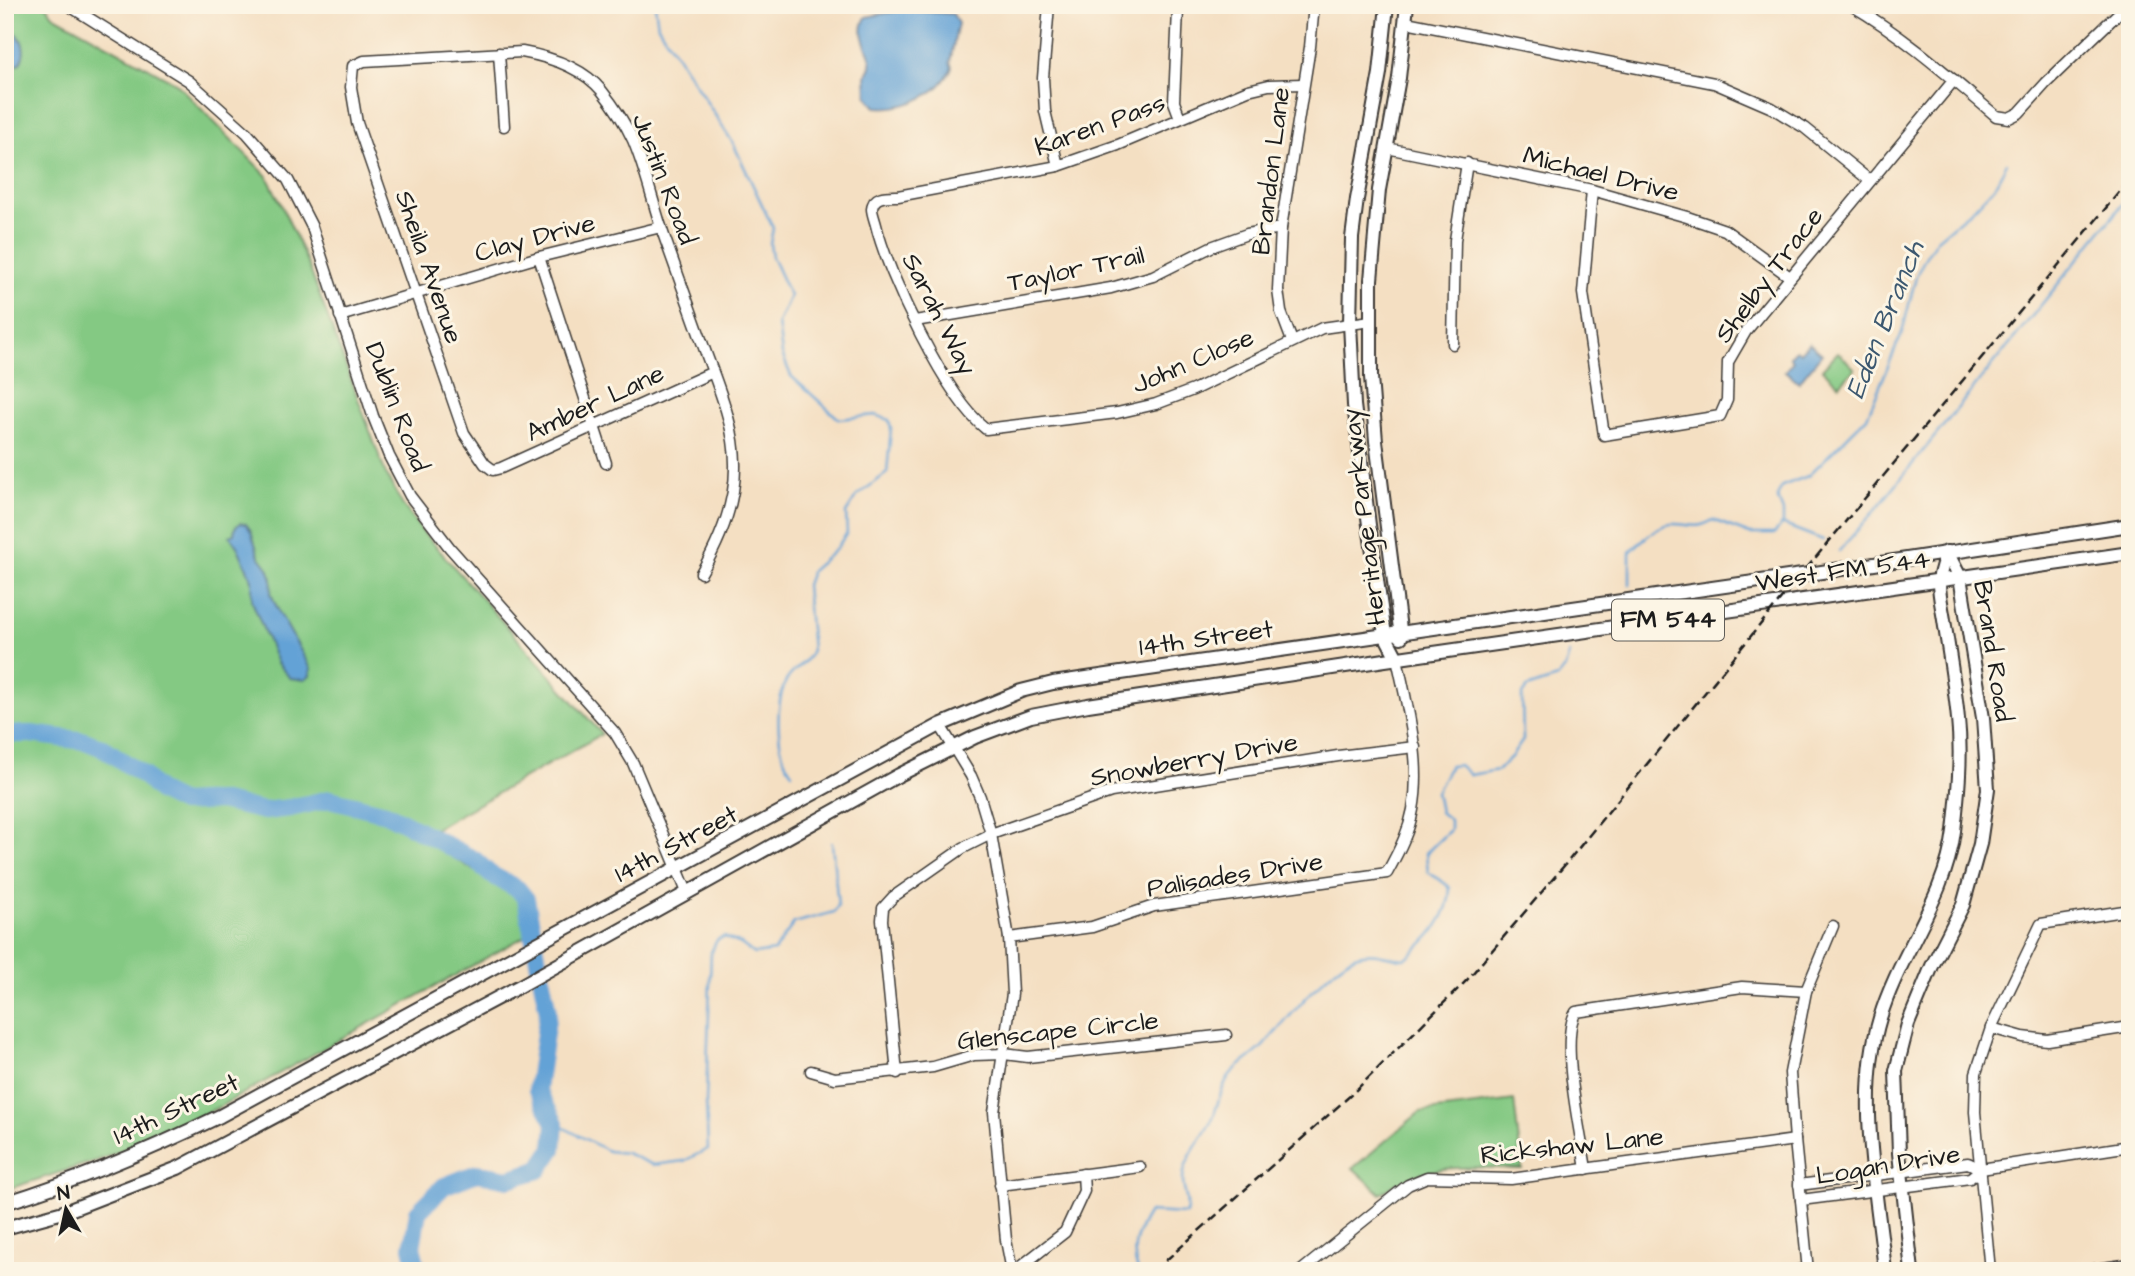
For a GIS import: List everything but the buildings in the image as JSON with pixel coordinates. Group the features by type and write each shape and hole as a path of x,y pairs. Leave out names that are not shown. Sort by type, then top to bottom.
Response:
{"main road":[{"name":"Heritage Parkway","path":"1387,5 1380,73 1352,238 1350,323 1354,405 1385,635 1397,658"},
{"name":"Heritage Parkway","path":"1397,658 1402,632 1376,441 1371,377 1371,321 1373,242 1407,5"},
{"path":"1359,443 1376,441"},
{"name":"West FM 544","path":"1402,632 2130,525"},
{"name":"Brand Road","path":"1912,1271 1903,1187 1896,1071 1913,1013 1932,966 1963,905 1980,844 1988,789 1983,718 1960,577 1947,552"},
{"name":"Brand Road","path":"1885,1271 1871,1152 1868,1091 1871,1058 1880,1018 1894,980 1933,899 1950,855 1959,774 1958,721 1939,580 1947,552"},
{"name":"West FM 544","path":"1397,658 2130,553"},
{"name":"14th Street","path":"5,1203 58,1186 157,1146 405,1017 940,725 1021,691 1053,683 1402,632"},
{"name":"14th Street","path":"5,1228 67,1211 178,1168 583,952 899,775 954,748 1031,716 1397,658"},
{"path":"1958,721 1983,718"}],"street":[{"name":"Dublin Road","path":"68,5 189,81 228,115 271,158 288,180 306,213 379,430 403,484 427,520 457,556 615,733 633,763 687,892"},
{"path":"1049,5 1043,78 1045,111 1058,166"},
{"name":"Brandon Lane","path":"1292,341 1278,290 1281,229 1314,5"},
{"path":"1851,5 1889,29 1996,116 2009,118 2018,113 2127,5"},
{"path":"1178,10 1174,102 1180,118"},
{"path":"1406,22 1714,83 1772,108 1805,128 1869,180"},
{"name":"Justin Road","path":"354,66 364,61 522,52 541,55 579,72 600,89 632,139 649,182 661,228 733,436 736,467 733,492 717,545 701,573"},
{"path":"499,53 504,126"},
{"name":"Sheila Avenue","path":"354,66 351,87 357,123 415,292 464,433 485,464 494,470"},
{"name":"Shelby Trace","path":"1592,190 1583,293 1604,435 1720,416 1727,400 1727,374 1732,354 1746,331 1954,80"},
{"name":"Karen Pass","path":"872,209 877,199 882,196 1058,166 1085,158 1248,90 1269,85 1303,84"},
{"name":"Michael Drive","path":"1387,148 1592,190 1725,230 1790,277"},
{"path":"1453,344 1455,240 1467,163"},
{"name":"Sarah Way","path":"872,209 881,244 915,321 949,384 986,429"},
{"name":"Clay Drive","path":"340,316 539,257 661,228"},
{"name":"Taylor Trail","path":"915,321 1111,288 1153,276 1211,247 1247,234 1281,229"},
{"path":"539,257 606,463"},
{"name":"John Close","path":"986,429 1117,413 1156,404 1193,390 1322,328 1371,321"},
{"name":"Amber Lane","path":"494,470 713,372"},
{"path":"1397,658 1415,747"},
{"path":"940,725 971,776 990,834 1009,938 1012,995 994,1112 1000,1185 1014,1271 1065,1232 1084,1191 1083,1174"},
{"name":"Snowberry Drive","path":"897,1073 883,908 892,897 953,855 990,834 1111,792 1338,756 1415,747"},
{"name":"Palisades Drive","path":"1009,938 1091,927 1154,906 1387,873 1406,837 1418,784 1415,747"},
{"path":"1990,1271 1975,1112 1976,1073 1991,1028 2041,924 2130,910"},
{"path":"1793,1271 1808,1270 1794,1140 1790,1073 1806,991 1833,926"},
{"path":"1586,1169 1570,1057 1571,1020 1576,1012 1742,988 1806,991"},
{"path":"1991,1028 2047,1040 2130,1027"},
{"name":"Glenscape Circle","path":"811,1070 835,1079 933,1067 974,1055 1004,1054 1028,1058 1226,1035"},
{"name":"Rickshaw Lane","path":"1301,1271 1418,1180 1427,1177 1511,1179 1794,1140"},
{"name":"Logan Drive","path":"1801,1200 1970,1178 1981,1169 2130,1146"},
{"name":"Logan Drive","path":"1799,1185 1968,1163 1981,1169"},
{"path":"1000,1185 1140,1167"},
{"path":"2083,1271 2130,1264"}],"green space":[{"path":"5,5 46,5 53,15 176,83 267,176 308,264 386,474 402,504 423,532 602,734 420,837 519,898 529,934 219,1107 99,1160 5,1190"},
{"path":"1838,352 1855,369 1839,385 1822,369"},
{"path":"1514,1100 1522,1169 1467,1167 1431,1171 1397,1183 1381,1194 1353,1168 1420,1112"}],"water":[{"path":"903,10 953,14 958,23 950,62 952,67 947,77 921,99 899,106 876,107 867,96 866,75 871,62 862,34 863,26 866,17"},
{"path":"5,26 19,37 24,51 21,62 5,69"},
{"path":"1809,343 1822,354 1799,382 1785,371 1793,361 1790,357 1796,350 1800,353"},
{"path":"241,523 246,524 251,531 259,556 272,579 271,594 311,669 310,676 305,680 290,678 277,663 252,601 252,580 230,536"}],"waterway":[{"path":"655,5 658,26 733,143 773,228 770,244 772,257 790,296 778,323 782,354 791,376 839,419 875,415 889,420 891,428 887,473 857,496 846,513 847,533 835,550 811,571 806,585 812,650 785,683 779,717 780,742 792,773"},
{"name":"Eden Branch","path":"1630,585 1630,552 1649,535 1666,525 1696,526 1713,520 1750,534 1774,534 1783,524 1783,512 1777,497 1782,486 1808,476 1867,417 1902,333 1916,276 1926,256 1937,239 1994,187 2007,163"},
{"path":"1839,551 1877,508 2130,195"},
{"path":"1784,525 1823,540"},
{"name":"Eden Branch","path":"1138,1271 1136,1240 1149,1212 1186,1214 1184,1170 1212,1120 1229,1076 1261,1048 1321,982 1346,961 1369,953 1405,959 1436,928 1446,909 1450,887 1428,872 1426,853 1450,830 1450,820 1440,812 1436,792 1450,766 1459,765 1470,775 1498,770 1512,756 1523,740 1522,695 1527,688 1557,678 1565,668 1569,654"},
{"path":"5,734 31,734 85,741 105,749 144,776 160,792 182,803 219,801 264,811 330,799 386,813 475,860 490,874 518,889 526,899 548,1012 537,1090 555,1123 553,1149 539,1170 508,1179 477,1173 444,1186 418,1212 412,1247 418,1271"},
{"path":"555,1123 608,1151 626,1153 653,1165 684,1161 708,1149 706,1102 711,952 717,940 724,937 741,944 754,954 774,951 794,923 834,912 838,906 832,843"}],"railway":[{"path":"1154,1271 1353,1093 1467,980 2130,179"}]}
